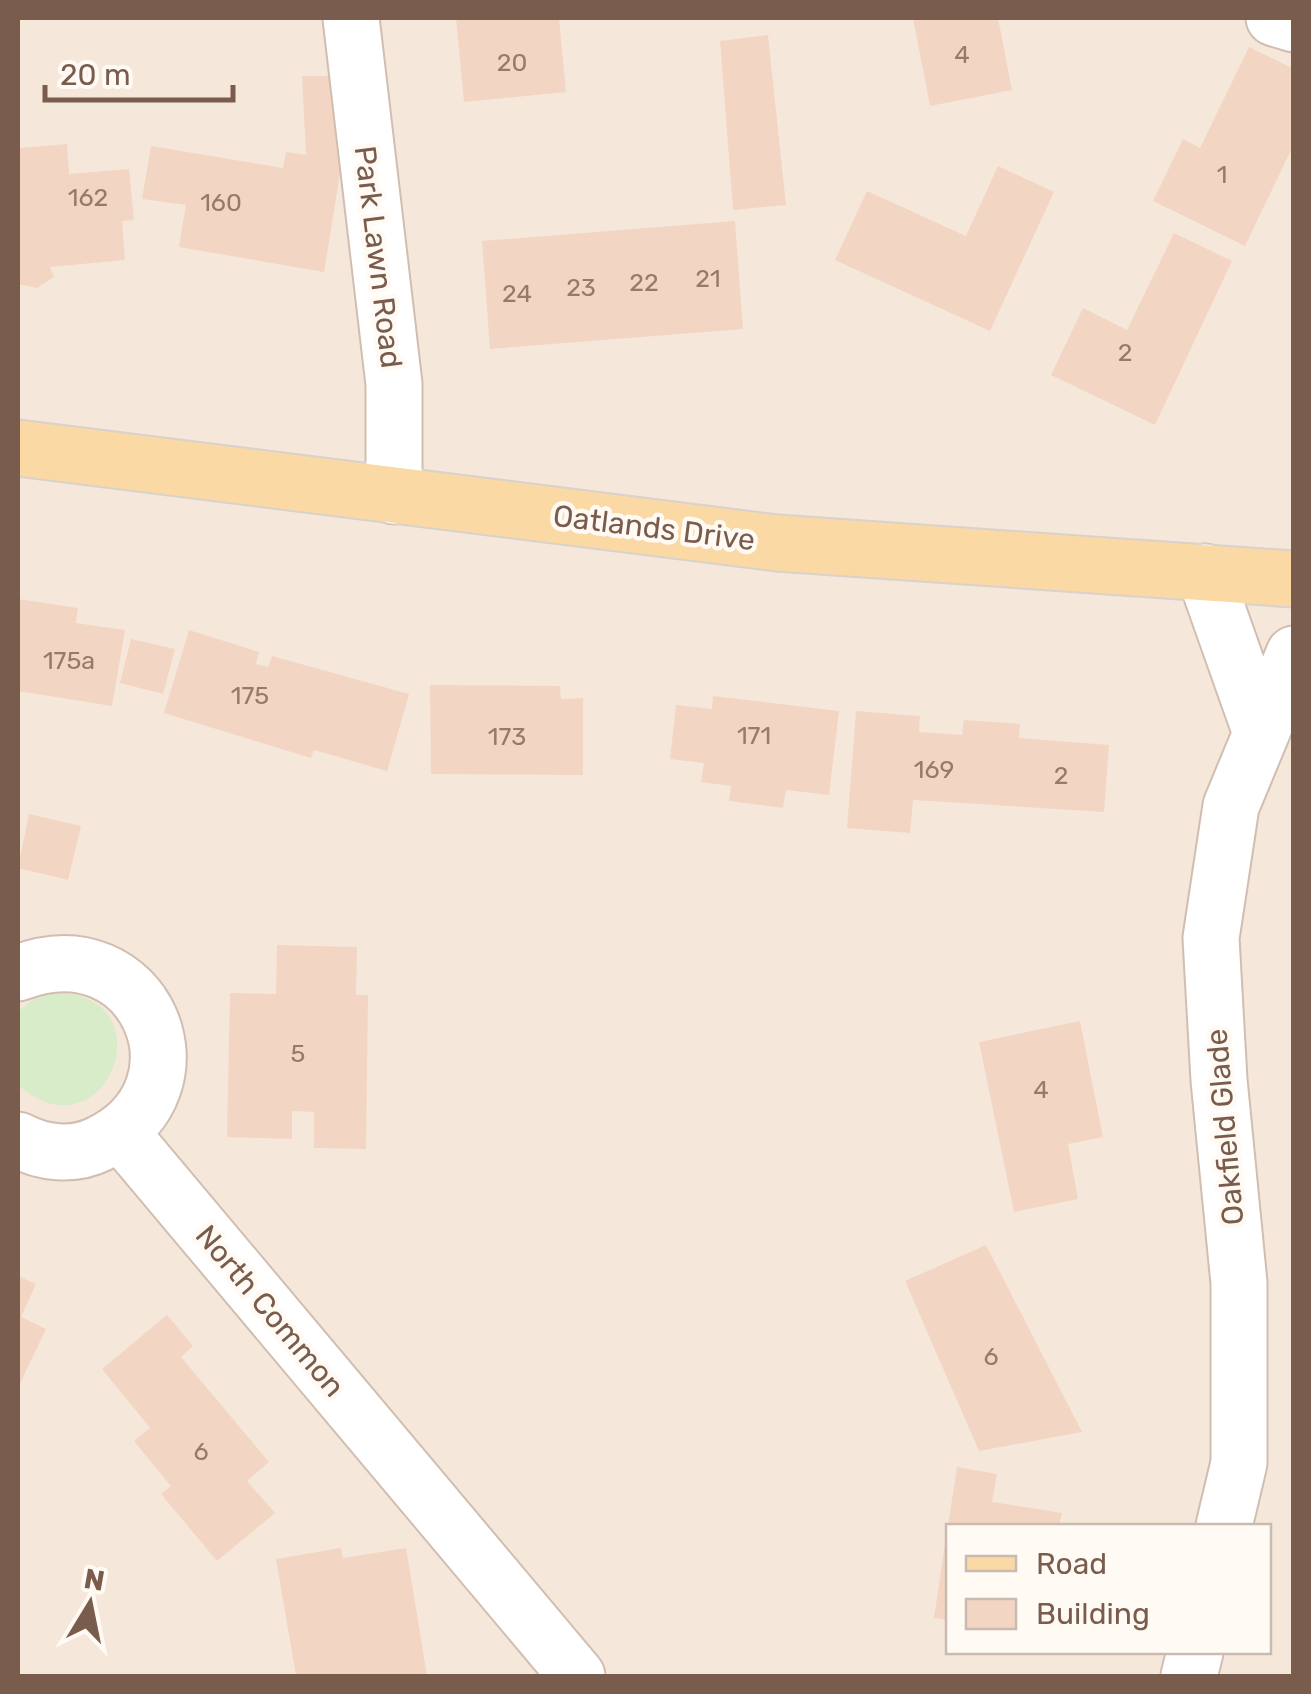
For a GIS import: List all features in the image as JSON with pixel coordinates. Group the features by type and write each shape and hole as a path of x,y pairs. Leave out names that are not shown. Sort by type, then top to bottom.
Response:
{"main road":[{"name":"Oatlands Drive","path":"18,448 777,542 1294,579"}],"street":[{"name":"Park Lawn Road","path":"350,18 394,384 394,496"},
{"path":"1274,18 1294,24"},
{"path":"1204,572 1261,733"},
{"name":"Oakfield Glade","path":"1224,1524 1239,1462 1239,1284 1219,1080 1211,938 1230,806 1294,654"},
{"path":"18,973 44,962 76,962 106,972 132,991 150,1017 158,1048 156,1080 143,1109 121,1133 93,1147 64,1152 34,1148 18,1140"},
{"name":"North Common","path":"121,1133 577,1676"}],"shaded area":[{"path":"18,18 1293,18 1293,1676 18,1676"}],"green space":[{"path":"51,992 88,999 110,1018 117,1042 113,1068 99,1090 77,1103 49,1103 18,1085 18,1012 33,999"}],"building":[{"path":"456,18 559,18 566,92 464,102"},
{"path":"913,18 998,18 1012,90 930,106"},
{"path":"768,35 786,205 733,210 720,41"},
{"path":"1249,47 1294,69 1294,144 1245,246 1153,201 1183,139 1200,148"},
{"path":"302,76 331,76 342,161 324,272 179,247 186,205 142,199 151,146 283,168 286,152 306,155"},
{"path":"67,144 69,174 129,169 134,220 122,221 125,260 50,267 54,277 37,288 18,284 18,148"},
{"path":"998,166 1054,192 990,331 835,260 867,191 966,236"},
{"path":"735,221 743,329 490,349 482,241"},
{"path":"1174,233 1232,261 1155,425 1051,375 1083,308 1127,330"},
{"path":"18,599 78,608 76,623 125,630 112,706 18,691"},
{"path":"189,630 259,652 256,664 268,667 272,656 409,694 387,771 314,750 311,758 164,713"},
{"path":"131,639 175,649 163,694 120,683"},
{"path":"430,685 560,686 561,699 583,698 583,775 431,774"},
{"path":"713,696 839,711 829,795 786,790 783,808 729,801 731,786 701,782 704,763 670,759 676,705 712,709"},
{"path":"856,711 920,716 919,732 962,735 964,720 1020,724 1019,738 1109,745 1104,812 913,800 910,833 847,828"},
{"path":"29,814 81,826 68,880 18,868"},
{"path":"277,945 357,947 356,995 368,995 366,1149 314,1148 314,1112 292,1111 292,1139 227,1137 230,993 276,994"},
{"path":"1080,1021 1103,1137 1068,1144 1078,1199 1014,1212 979,1042"},
{"path":"986,1245 1082,1432 979,1451 905,1281"},
{"path":"18,1276 36,1284 21,1317 46,1329 18,1388"},
{"path":"167,1315 193,1346 181,1357 269,1462 247,1481 275,1513 217,1561 161,1494 171,1486 134,1441 150,1428 102,1369"},
{"path":"957,1467 997,1474 992,1502 1062,1513 1059,1524 948,1524"},
{"path":"946,1537 946,1620 934,1618"},
{"path":"341,1548 343,1558 406,1548 427,1676 296,1676 276,1559"}]}
